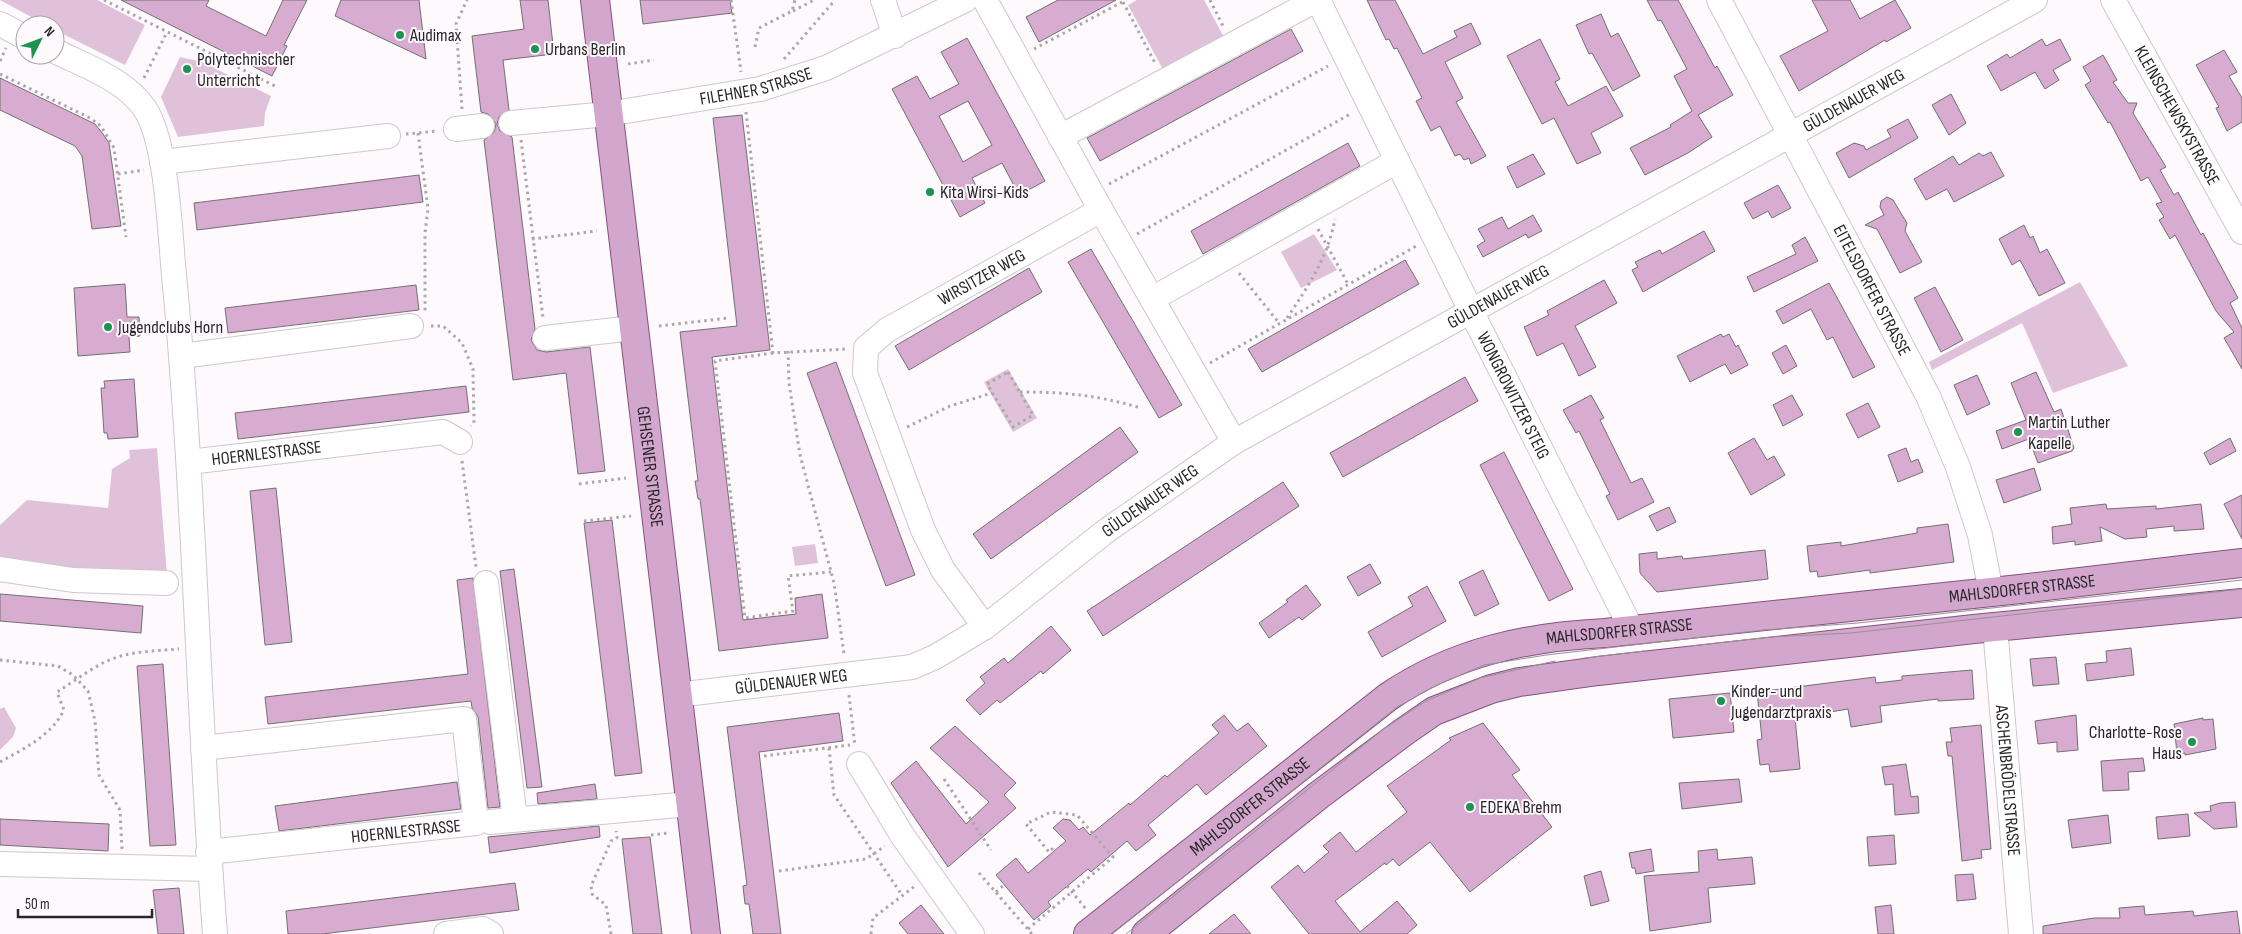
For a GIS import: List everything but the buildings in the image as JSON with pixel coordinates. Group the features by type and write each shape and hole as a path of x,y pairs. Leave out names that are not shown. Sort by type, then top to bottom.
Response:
{"main road":[{"name":"GEHSENER STRASSE","path":"594,0 608,114 646,327 677,695 706,934"},
{"name":"MAHLSDORFER STRASSE","path":"1088,923 1412,680 1455,661 1505,644 1544,637 1632,630 1991,592 2242,562"},
{"path":"1991,592 1995,628"},
{"name":"MAHLSDORFER STRASSE","path":"1146,934 1319,795 1434,711 1461,699 1519,682 1636,667 2242,603"},
{"path":"1632,630 1636,667"}],"street":[{"path":"883,0 895,36"},
{"name":"FILEHNER STRASSE","path":"608,114 760,90 826,68 895,36 965,0"},
{"path":"985,0 1101,210 1234,442"},
{"path":"1060,137 1317,0"},
{"name":"WONGROWITZER STEIG","path":"1317,0 1632,630"},
{"name":"EITELSDORFER STRASSE","path":"1718,0 1928,396 1961,476 1980,535 1991,592"},
{"name":"GÜLDENAUER WEG","path":"677,695 912,667 935,658 985,627 1106,531 1234,442 2035,0"},
{"name":"KLEINSCHEWSKYSTRASSE","path":"2113,0 2242,232"},
{"name":"HOERNLESTRASSE","path":"65,56 108,77 134,96 145,109 154,127 154,166 182,356 189,462 202,748 215,934"},
{"path":"516,130 608,114"},
{"path":"154,166 395,135"},
{"path":"1152,299 1397,160"},
{"name":"WIRSITZER WEG","path":"866,348 887,330 1101,210"},
{"path":"182,356 412,326"},
{"path":"545,338 646,327"},
{"path":"866,348 865,372 924,530 943,570 985,627"},
{"name":"HOERNLESTRASSE","path":"189,462 443,432 460,442"},
{"path":"0,568 73,580 166,583"},
{"path":"486,583 515,819"},
{"name":"ASCHENBRÖDELSTRASSE","path":"1995,628 2021,934"},
{"name":"HOERNLESTRASSE","path":"0,864 122,868 209,860 476,823 464,719 202,748"},
{"path":"857,754 902,835 972,934"},
{"path":"490,822 690,804"},
{"path":"446,934 483,929 491,934"}],"path":[{"path":"104,0 277,87"},
{"path":"395,135 460,126 456,24 467,0"},
{"path":"731,0 741,74"},
{"path":"792,11 795,0"},
{"path":"755,47 759,28 814,0"},
{"path":"781,63 835,0"},
{"path":"1210,0 1233,45"},
{"path":"1029,52 1124,1 1165,81"},
{"path":"142,82 167,32"},
{"path":"0,61 11,35"},
{"path":"628,64 654,60"},
{"path":"1104,187 1332,65"},
{"path":"0,74 80,112 100,126 114,148 126,237"},
{"path":"745,109 773,353"},
{"path":"1132,236 1355,112"},
{"path":"516,130 545,338"},
{"path":"412,326 425,317 425,233 428,209 418,133"},
{"path":"118,174 154,166"},
{"path":"1286,320 1317,273 1328,247 1341,192"},
{"path":"1307,211 1348,284"},
{"path":"532,239 596,231"},
{"path":"1205,365 1420,243"},
{"path":"1226,257 1279,324"},
{"path":"646,327 728,318"},
{"path":"412,326 443,326 462,343 473,369 474,423 460,442 477,578 486,583"},
{"path":"831,572 788,576 793,611 745,618 715,361 788,351 866,348"},
{"path":"788,351 788,383 800,455 831,572 845,658"},
{"path":"1008,372 1033,416 1013,427 992,393 987,384 1008,372"},
{"path":"1020,392 1063,392 1100,396 1141,408"},
{"path":"888,436 950,406 992,393"},
{"path":"579,484 626,478"},
{"path":"584,521 631,516"},
{"path":"0,762 34,744 58,722 64,710 57,692 77,679 108,661 141,652 187,648"},
{"path":"0,660 58,666 77,679 88,691 95,721 99,775 120,810 122,868"},
{"path":"764,756 829,748 857,754 849,692"},
{"path":"829,748 834,795 902,895"},
{"path":"944,778 991,850"},
{"path":"611,934 606,905 592,894 591,886 611,841 617,838 613,812"},
{"path":"1028,929 1113,857 1076,816 1051,812 1026,824 1049,852 1052,849 1054,852"},
{"path":"650,835 669,833"},
{"path":"779,871 866,859 902,835"},
{"path":"979,873 1032,934"},
{"path":"870,934 873,918 930,876"},
{"path":"996,892 1004,885"},
{"path":"1068,886 1073,892 1088,923"}],"shaded area":[{"path":"0,0 97,0 145,25 125,65 65,35 65,15 28,15"},
{"path":"1137,0 1204,0 1226,41 1165,73 1128,5"},
{"path":"180,57 202,62 271,96 265,113 264,126 178,137 161,97"},
{"path":"1314,234 1337,270 1301,288 1281,252"},
{"path":"2080,282 2128,366 2053,393 2022,323 1932,370 1929,362"},
{"path":"1008,369 1037,418 1013,432 984,382"},
{"path":"157,448 167,575 131,575 0,560 0,525 27,500 108,508 112,469 130,458 129,450"},
{"path":"815,544 818,563 795,566 792,547"},
{"path":"4,707 16,728 13,737 0,750 0,709"}],"tram line":[{"path":"1112,934 1397,707 1437,685 1484,665 1546,655 1763,630 1858,623 2242,580"},
{"path":"1691,646 1771,637 1851,633 2242,589"},
{"path":"1585,658 1644,651"},
{"path":"1126,934 1385,728 1426,701 1480,678 1555,661"}],"place":[{"name":"Audimax","path":"400,35"},
{"name":"Urbans Berlin","path":"535,49"},
{"name":"Polytechnischer Unterricht","path":"187,69"},
{"name":"Kita Wirsi-Kids","path":"930,192"},
{"name":"Jugendclubs Horn","path":"108,327"},
{"name":"Martin Luther Kapelle","path":"2018,432"},
{"name":"Kinder- und Jugendarztpraxis","path":"1721,701"},
{"name":"Charlotte-Rose Haus","path":"2192,742"},
{"name":"EDEKA Brehm","path":"1470,807"}]}
